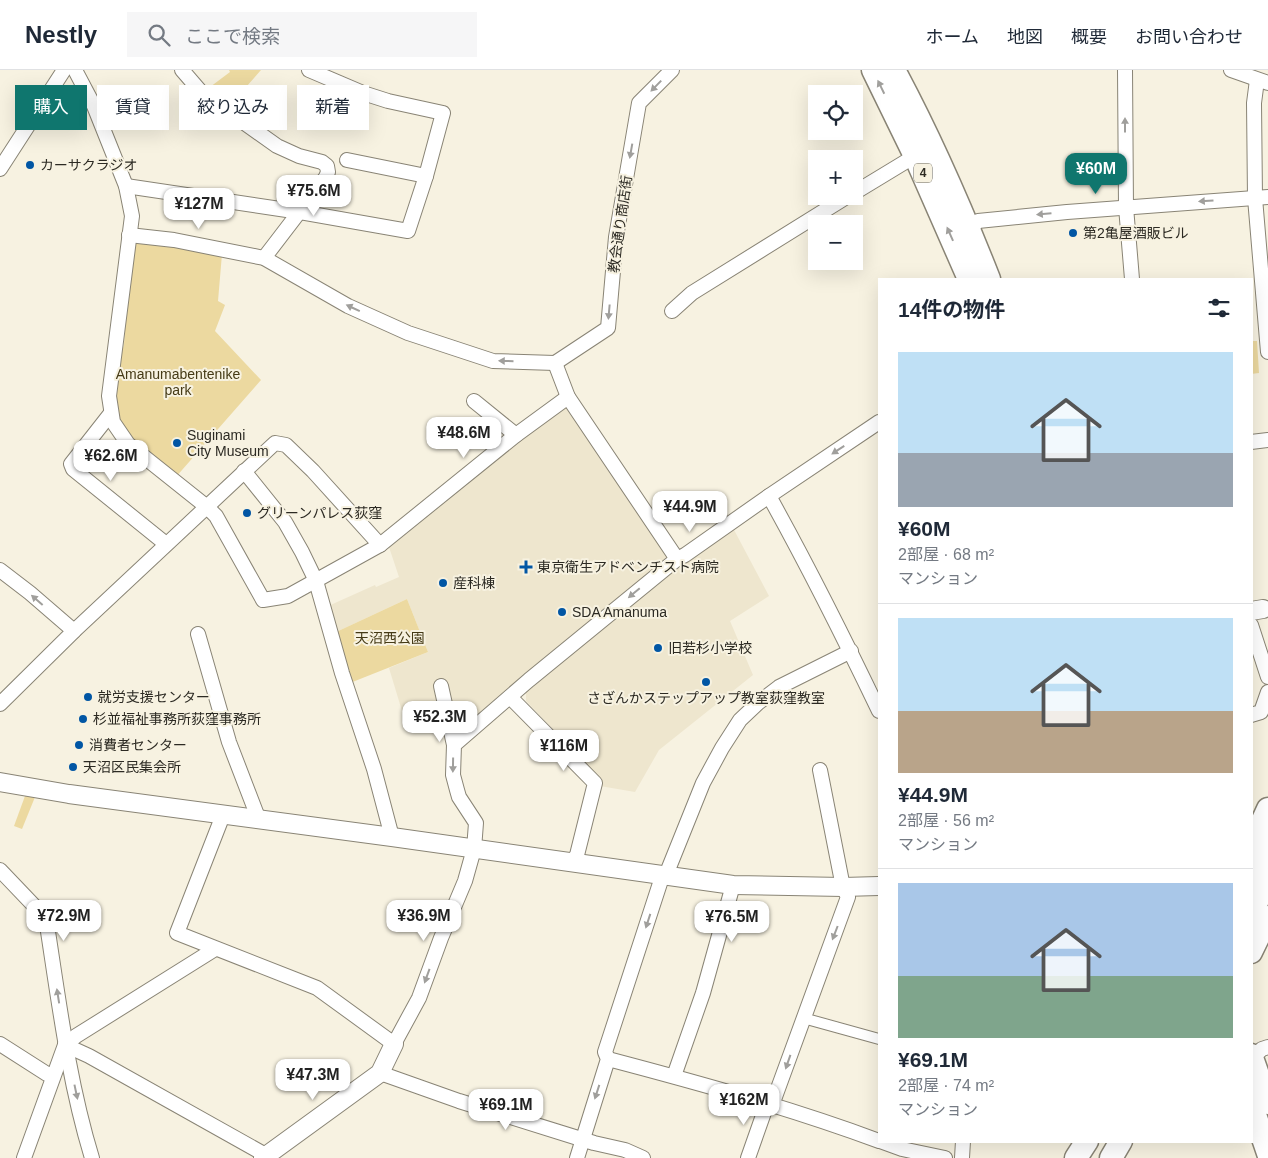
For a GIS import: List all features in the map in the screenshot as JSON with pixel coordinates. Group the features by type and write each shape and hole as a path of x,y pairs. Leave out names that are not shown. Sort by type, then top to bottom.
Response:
{"main road":[{"name":"4","path":"872,70 915,156 969,278"},
{"name":"4","path":"894,70 934,151 989,278"},
{"path":"1253,842 1268,809"},
{"path":"1253,875 1268,842"},
{"path":"1253,910 1268,879"},
{"path":"1253,948 1268,917"},
{"path":"1257,1054 1257,1110 1268,1153"},
{"path":"1076,1158 1086,1143"},
{"path":"1094,1158 1103,1143"},
{"path":"1111,1158 1120,1143"},
{"path":"1128,1158 1137,1143"}],"street":[{"path":"0,169 64,70"},
{"path":"75,70 94,106 126,186 132,216 110,396 112,422 128,444 216,516 263,600 288,596 380,545 516,435 568,397"},
{"path":"182,70 201,92 277,146 299,156 322,162 327,166 328,172 326,177 264,258"},
{"path":"126,186 300,212 408,231 426,176 443,113 388,101 363,93 309,70"},
{"name":"教会通り商店街","path":"562,355 608,328 616,237 640,103 672,70"},
{"path":"1125,70 1126,207 1132,278"},
{"path":"1231,70 1262,81 1254,103 1261,198 1268,352"},
{"path":"863,188 915,156"},
{"path":"347,160 426,176"},
{"path":"971,235 972,227 978,221 1126,207 1261,198"},
{"path":"672,311 692,293 834,205"},
{"path":"129,235 174,240 264,258 348,306 408,333 493,361 562,355 568,397 677,558"},
{"path":"474,400 516,435"},
{"path":"111,413 71,464 73,470 166,544"},
{"path":"454,745 510,696 677,558 878,423"},
{"path":"1253,442 1268,440"},
{"path":"2,696 275,443 286,445 313,471 380,545"},
{"path":"244,472 285,522 316,581 342,673 374,769 392,837"},
{"path":"769,496 808,567 878,709"},
{"path":"0,571 30,593 74,631"},
{"path":"1253,631 1268,677"},
{"path":"198,634 229,742 259,820"},
{"path":"577,1158 608,1059 605,1052 665,875 703,783 740,720 758,703 779,686 850,651"},
{"path":"65,1044 267,1157 380,1074 419,998 465,881 474,849 476,823 456,790 453,775 454,745 441,686"},
{"path":"1253,714 1261,712 1268,692"},
{"path":"510,696 595,783 576,855 571,863"},
{"path":"748,1158 848,898 843,887 820,770"},
{"path":"0,782 69,794 733,885 878,886"},
{"path":"224,815 177,934 317,988 394,1044"},
{"path":"0,870 42,914 46,925 65,1044 92,1158"},
{"path":"674,1076 703,993 733,885"},
{"path":"24,1158 65,1044 215,949"},
{"path":"803,1018 878,1039"},
{"path":"0,1044 47,1074 53,1074"},
{"path":"608,1059 818,1118 878,1141"},
{"path":"380,1074 459,1101 625,1150 643,1158"},
{"path":"885,1143 902,1149 945,1158"},
{"path":"962,1158 964,1143"}],"shaded area":[{"name":"東京衛生アドベンチスト病院","path":"567,405 667,551 666,558 460,733 455,731 443,710 405,721 389,668 428,652 407,599 334,633 326,607 375,585 376,587 399,577 388,544 514,442"},
{"name":"旧若杉小学校","path":"733,528 769,596 730,621 753,675 659,750 635,792 600,786 601,779 526,701 526,688 679,563 690,560"}],"green space":[{"path":"229,70 261,70 248,85 213,85 230,72"},
{"name":"Amanumabentenike park","path":"134,243 158,244 222,254 218,301 225,305 215,331 261,380 175,478 149,458 127,433 115,413 112,392 124,344 128,281"},
{"path":"1253,341 1257,341 1259,373 1253,374"},
{"name":"天沼西公園","path":"407,599 428,652 350,683 334,633"},
{"path":"25,796 35,797 22,829 14,826"}],"place":[{"name":"カーサクラジオ","path":"30,165"},
{"name":"第2亀屋酒販ビル","path":"1073,233"},
{"name":"Suginami City Museum","path":"177,443"},
{"name":"グリーンパレス荻窪","path":"247,513"},
{"name":"東京衛生アドベンチスト病院","path":"526,567"},
{"name":"産科棟","path":"443,583"},
{"name":"SDA Amanuma","path":"562,612"},
{"name":"旧若杉小学校","path":"658,648"},
{"name":"さざんかステップアップ教室荻窪教室","path":"706,682"},
{"name":"就労支援センター","path":"88,697"},
{"name":"杉並福祉事務所荻窪事務所","path":"83,719"},
{"name":"消費者センター","path":"79,745"},
{"name":"天沼区民集会所","path":"73,767"}]}
